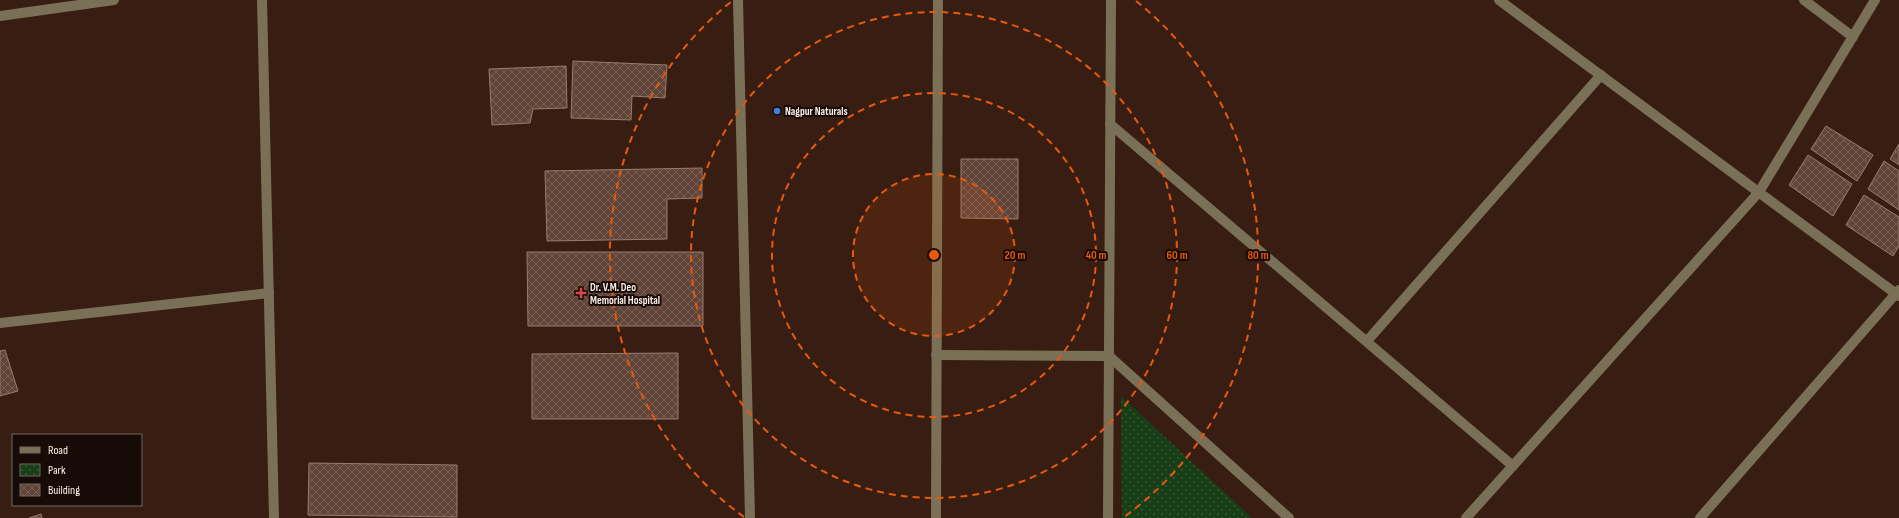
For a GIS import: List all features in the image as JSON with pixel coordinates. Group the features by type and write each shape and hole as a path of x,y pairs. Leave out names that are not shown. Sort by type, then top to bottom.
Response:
{"street":[{"path":"0,16 114,0"},
{"path":"262,0 274,518"},
{"path":"738,0 750,518"},
{"path":"936,518 938,0"},
{"path":"1108,518 1111,0"},
{"path":"1499,0 1898,293 1700,518"},
{"path":"1804,0 1853,37"},
{"path":"1466,518 1759,192 1875,0"},
{"path":"1367,341 1601,75"},
{"path":"1110,124 1513,466"},
{"path":"0,323 269,293"},
{"path":"936,355 1109,356 1289,518"}],"green space":[{"path":"1121,396 1252,518 1122,518"}],"building":[{"path":"573,61 667,65 665,98 632,96 631,120 571,118"},
{"path":"566,66 567,108 533,109 530,123 492,125 489,69"},
{"path":"1826,126 1873,155 1857,181 1811,149"},
{"path":"1899,144 1899,165 1890,159"},
{"path":"1808,155 1852,184 1833,216 1789,185"},
{"path":"961,159 1018,159 1018,219 961,218"},
{"path":"1884,161 1899,171 1899,210 1868,189"},
{"path":"702,168 702,198 667,199 667,239 547,241 545,171"},
{"path":"1864,195 1899,217 1899,246 1893,256 1846,225"},
{"path":"527,252 703,252 703,326 528,326"},
{"path":"5,350 18,391 0,396 0,351"},
{"path":"678,353 678,419 532,419 532,354"},
{"path":"309,463 457,465 457,517 308,515"},
{"path":"41,514 42,518 29,518"}],"place":[{"name":"Nagpur Naturals","path":"777,111"},
{"name":"Dr. V.M. Deo Memorial Hospital","path":"581,293"}]}
